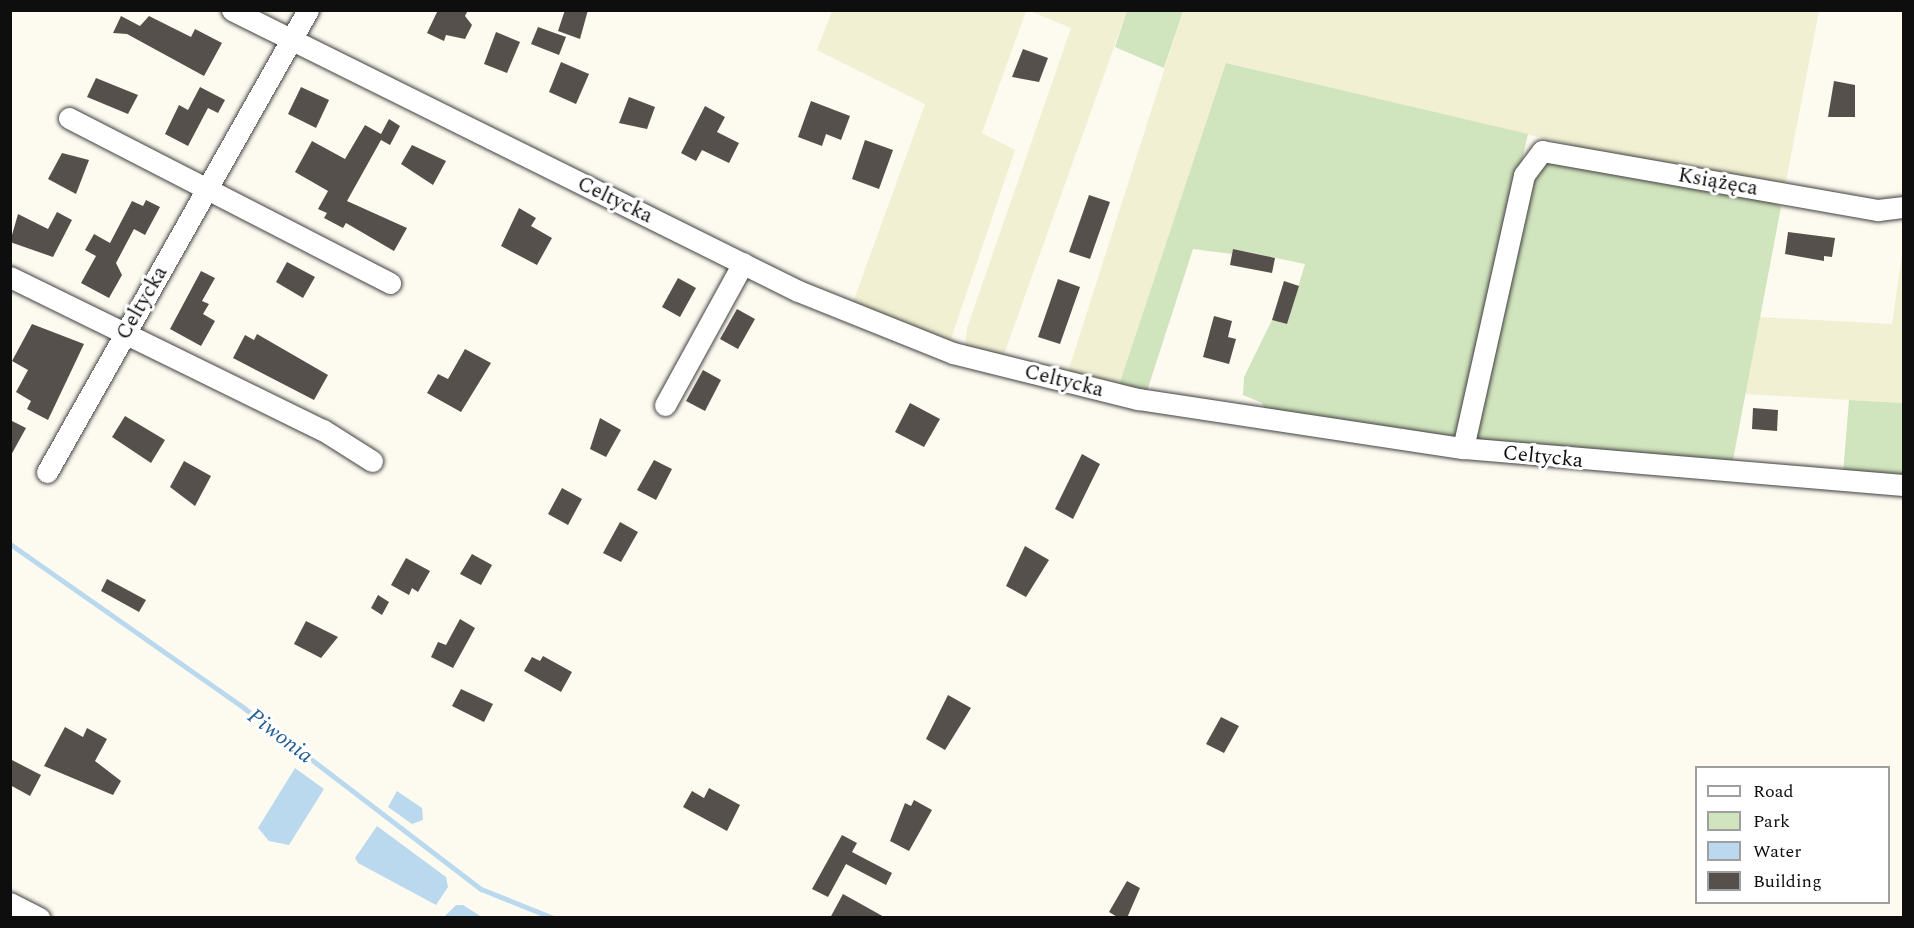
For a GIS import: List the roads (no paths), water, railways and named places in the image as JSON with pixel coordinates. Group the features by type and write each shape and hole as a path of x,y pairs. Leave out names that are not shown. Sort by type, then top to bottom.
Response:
{"street":[{"name":"Celtycka","path":"232,10 743,263 882,328 1060,381 1191,408 1463,448 1904,485"},
{"path":"291,40 308,10"},
{"name":"Celtycka","path":"47,472 291,40"},
{"path":"69,118 390,283"},
{"name":"Książęca","path":"1463,448 1524,175 1535,155 1563,151 1878,210 1904,207"},
{"path":"665,405 743,263"},
{"path":"10,277 323,430 372,461"},
{"path":"10,903 39,918"}],"water":[{"path":"295,768 324,789 289,845 269,841 258,828"},
{"path":"397,791 422,808 423,820 412,824 388,807"},
{"path":"377,826 446,877 448,887 436,905 358,863 355,858"},
{"path":"456,905 463,905 482,917 444,917"}],"waterway":[{"name":"Piwonia","path":"10,544 244,708 481,889 553,918"}]}
